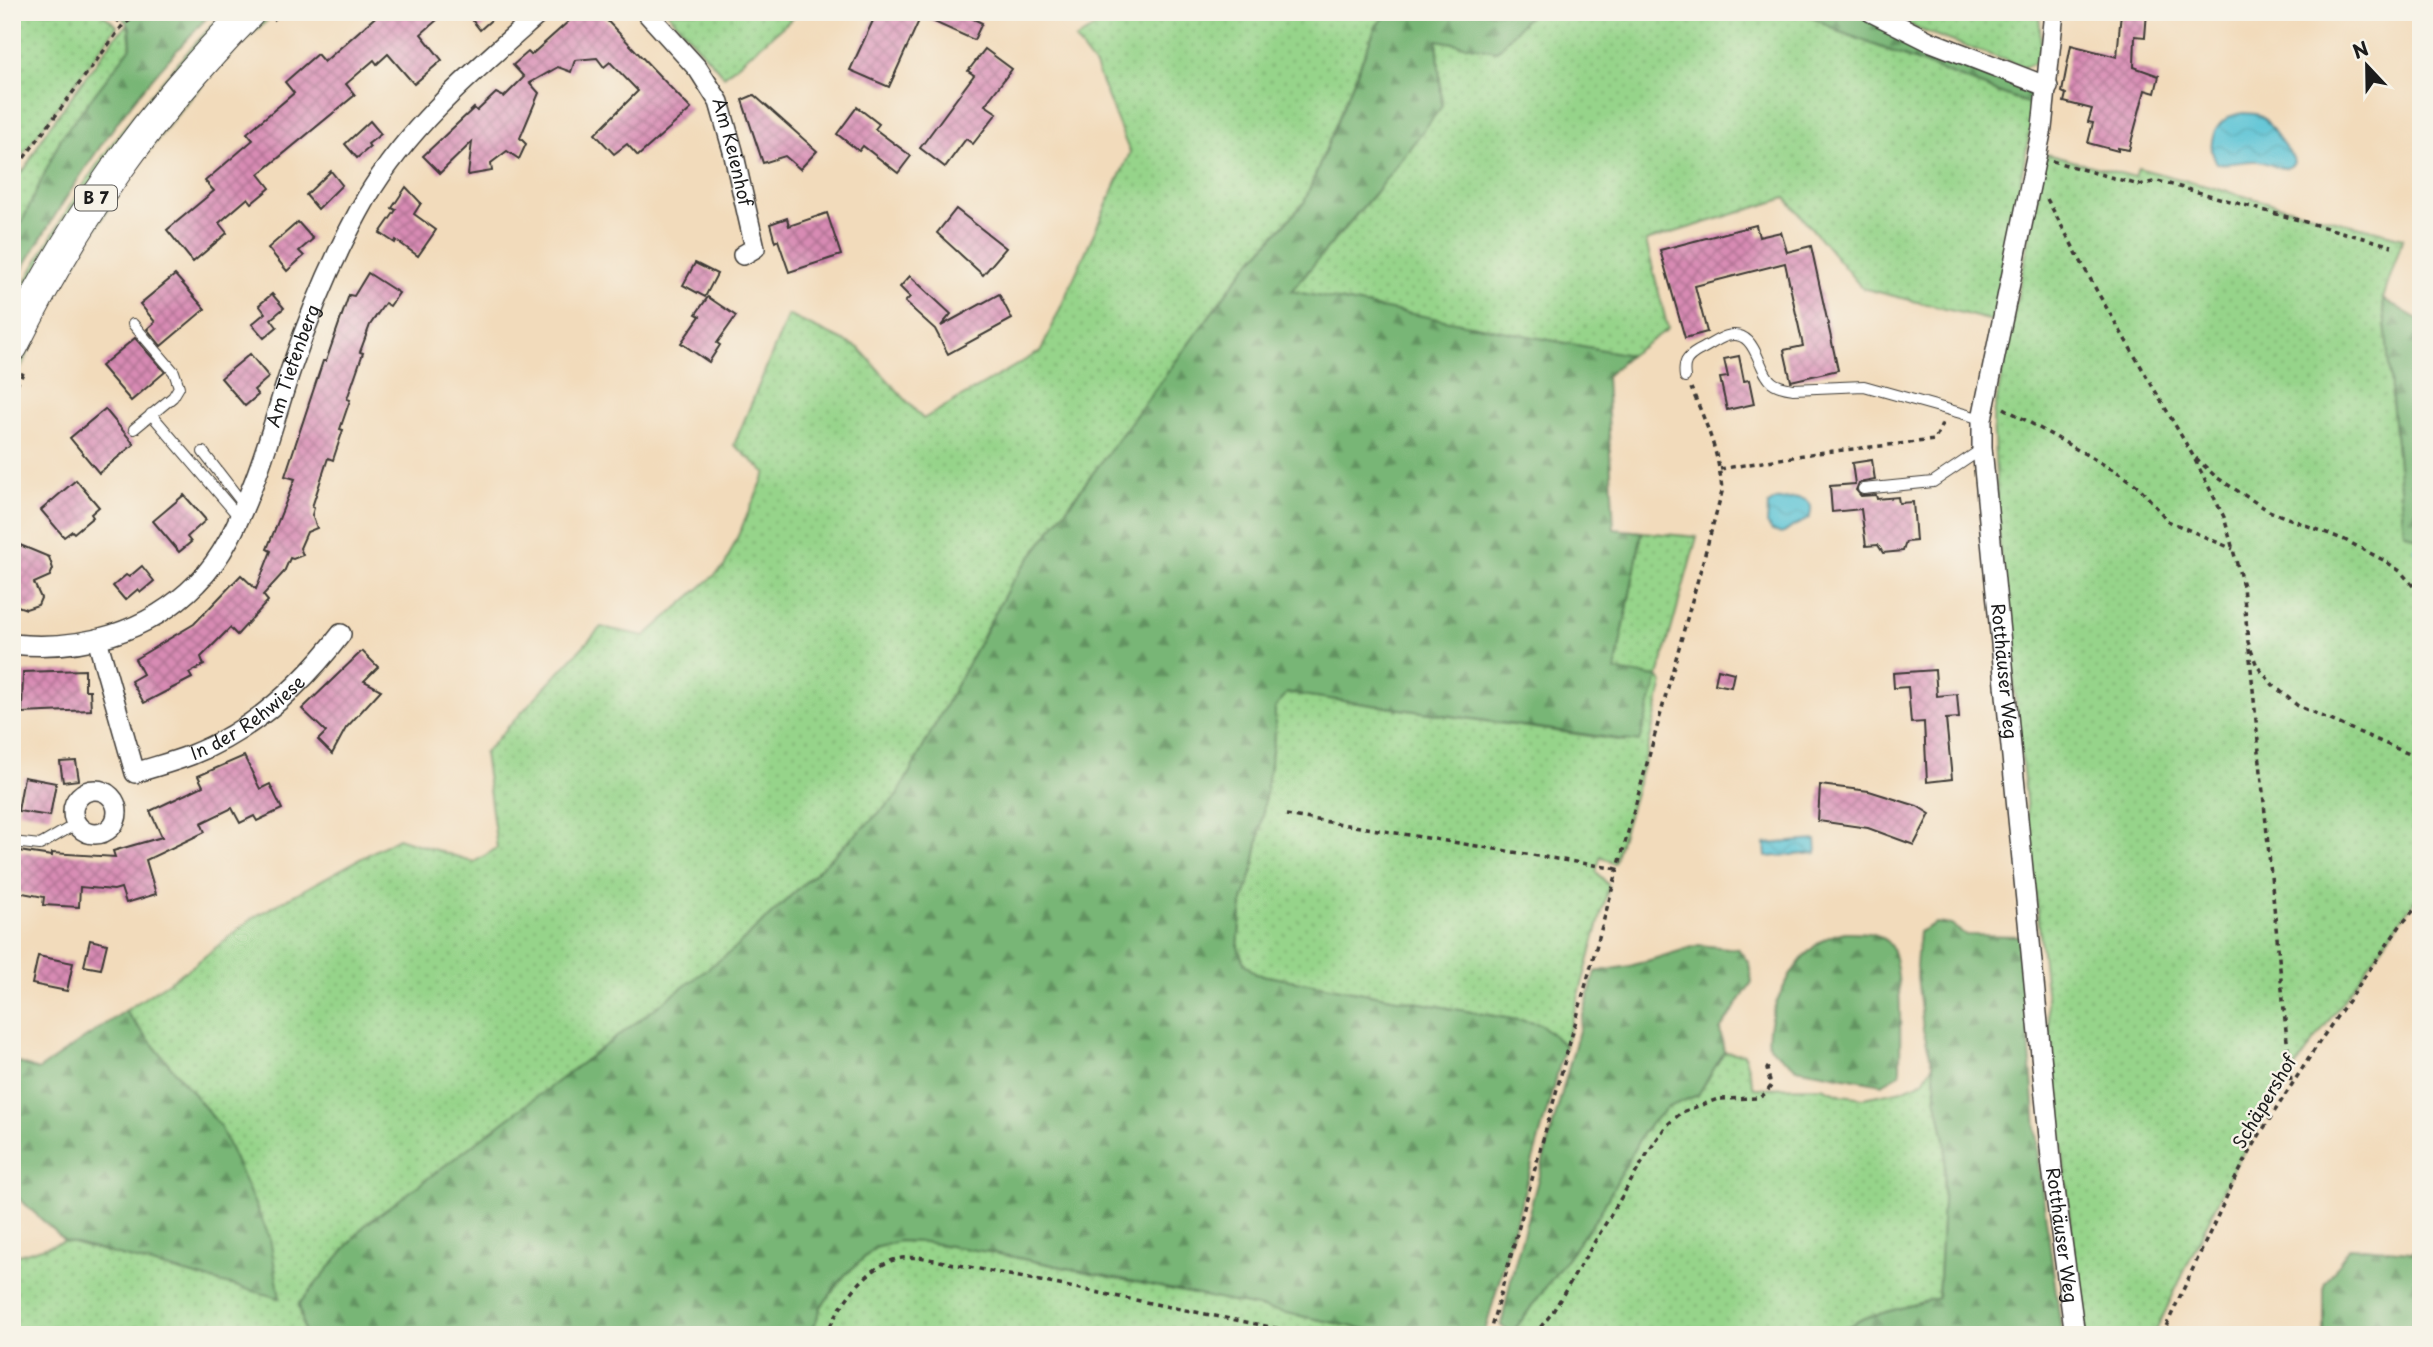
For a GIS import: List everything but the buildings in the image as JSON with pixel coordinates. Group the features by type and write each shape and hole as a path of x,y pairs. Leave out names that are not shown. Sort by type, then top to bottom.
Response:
{"main road":[{"name":"B 7","path":"19,355 65,246 123,157 200,63 259,18"}],"street":[{"name":"Am Tiefenberg","path":"12,643 72,645 130,630 176,601 198,583 215,561 242,511 317,297 369,194 405,144 447,100 541,12"},
{"name":"Am Keienhof","path":"646,12 710,85 719,102 755,248 743,255"},
{"path":"1871,12 1929,41 2048,87"},
{"name":"Rotthäuser Weg","path":"2054,12 2048,87 1983,419 1982,448 2052,1168 2075,1335"},
{"name":"In der Rehwiese","path":"112,797 135,773 192,755 253,720 298,685 341,634"},
{"path":"97,639 135,773"},
{"path":"95,790 112,797 118,814 109,830 91,835 82,831 73,815 78,797 95,790"}],"lane":[{"path":"133,324 174,372 179,387 173,397 134,429"},
{"path":"1685,377 1684,366 1688,357 1728,335 1741,336 1754,349 1771,382 1782,387 1793,389 1864,386 1983,419"},
{"path":"151,414 242,511"},
{"path":"1863,489 1933,482 1982,448"},
{"path":"203,452 242,511"},
{"path":"12,842 40,845 76,824"}],"path":[{"path":"108,12 122,24"},
{"path":"12,174 122,24 142,12"},
{"path":"259,18 282,12"},
{"path":"2034,165 2139,185 2158,181 2392,246"},
{"path":"2034,165 2098,293 2192,454 2224,517 2233,549 2243,586 2291,1083"},
{"path":"12,396 19,355"},
{"path":"1491,1334 1722,492 1720,469 1705,419 1685,377"},
{"path":"1987,399 2124,476 2140,488 2168,521 2233,549"},
{"path":"1720,469 1816,453 1935,440 1949,410"},
{"path":"2192,454 2216,477 2269,511 2345,540 2385,561 2400,571 2421,595"},
{"path":"2248,642 2263,673 2298,706 2421,759"},
{"path":"1286,815 1618,869"},
{"name":"Schäpershof","path":"2162,1335 2233,1184 2291,1083 2400,926 2421,902"},
{"path":"1534,1335 1552,1313 1666,1126 1682,1112 1718,1099 1759,1098 1771,1086 1767,1069 1771,1063"},
{"path":"826,1335 835,1315 863,1278 895,1259 919,1257 1311,1335"}],"green space":[{"path":"12,12 100,12 117,26 12,169"},
{"path":"118,12 212,12 149,82 114,127 61,206 12,287 12,232 23,220 61,138 131,47 130,27"},
{"path":"224,12 231,12 15,301 58,225 120,133"},
{"path":"268,12 276,12 214,72 183,107 127,182 76,261 12,387 12,371 38,317 95,217 221,57"},
{"path":"667,12 800,12 724,76"},
{"path":"1118,12 1389,12 1376,26 1304,203 1245,268 1010,585 897,796 734,949 299,1303 305,1335 12,1335 12,1257 65,1241 280,1298 220,1126 125,1011 194,965 254,917 398,838 474,862 497,848 484,753 601,627 645,636 724,567 766,473 734,445 788,315 859,348 923,419 1041,351 1130,153 1095,66 1075,40"},
{"path":"1389,12 1532,12 1497,51 1437,40 1442,106 1374,194 1291,291 1630,355 1606,376 1614,529 1642,532 1615,671 1658,677 1639,742 1287,693 1275,708 1275,731 1259,838 1253,870 1242,904 1238,947 1244,963 1256,974 1540,1024 1565,1046 1484,1335 1393,1335 994,1253 924,1242 899,1241 875,1248 845,1275 821,1307 811,1335 305,1335 299,1304 364,1226 734,949 897,796 1010,585 1245,268 1304,203 1376,26"},
{"path":"1532,12 1804,12 1838,31 2035,106 1993,321 1862,288 1786,198 1646,241 1668,329 1630,355 1290,292 1374,194 1442,106 1437,40 1497,51"},
{"path":"1804,12 1860,12 2032,90 2035,106 1838,31"},
{"path":"1892,12 2039,12 2042,61 2024,67 1915,28"},
{"path":"128,24 131,47 61,138 23,220 12,232 12,179 25,169 45,133 114,38"},
{"path":"2046,154 2135,177 2138,168 2403,238 2383,299 2404,532 2421,540 2421,892 2295,1068 2232,1171 2154,1335 2082,1335 2000,552 1993,419"},
{"path":"2383,299 2421,321 2421,540 2404,532"},
{"path":"1642,532 1697,537 1658,677 1663,683 1647,752 1614,864 1601,856 1596,871 1609,886 1565,1046 1540,1024 1255,974 1244,963 1238,947 1242,904 1253,870 1259,838 1275,731 1275,708 1287,693 1625,741 1615,671"},
{"path":"1936,923 1951,925 1966,935 2021,936 2039,1168 2062,1335 1832,1335 1864,1318 1938,1298 1946,1144 1933,1065 1923,1030 1916,966 1919,932"},
{"path":"1845,932 1870,933 1881,937 1890,945 1894,955 1900,1007 1900,1074 1882,1084 1796,1068 1769,1046 1775,1005 1789,977 1816,945"},
{"path":"1699,945 1738,949 1749,963 1752,982 1720,1030 1724,1052 1698,1095 1666,1108 1643,1132 1600,1213 1512,1333 1501,1326 1512,1274 1595,972 1630,966"},
{"path":"125,1011 220,1126 270,1238 280,1298 65,1241 12,1192 12,1060 38,1070"},
{"path":"1724,1052 1744,1054 1754,1088 1822,1087 1842,1095 1864,1098 1902,1090 1923,1081 1933,1065 1946,1144 1938,1299 1864,1318 1832,1335 1511,1335 1600,1213 1643,1132 1666,1108 1698,1095"},
{"path":"899,1241 924,1242 994,1253 1393,1335 811,1335 821,1307 845,1275 875,1248"},
{"path":"2350,1247 2411,1252 2421,1249 2421,1335 2324,1335 2324,1285"}],"water":[{"path":"2243,113 2256,114 2265,119 2294,163 2281,168 2257,161 2217,163 2212,151 2214,133 2227,118"},
{"path":"1800,498 1811,506 1809,518 1782,534 1772,531 1767,524 1768,505 1776,500"},
{"path":"1816,840 1817,853 1766,857 1765,844"}],"waterway":[{"path":"2416,550 2421,544"}]}
